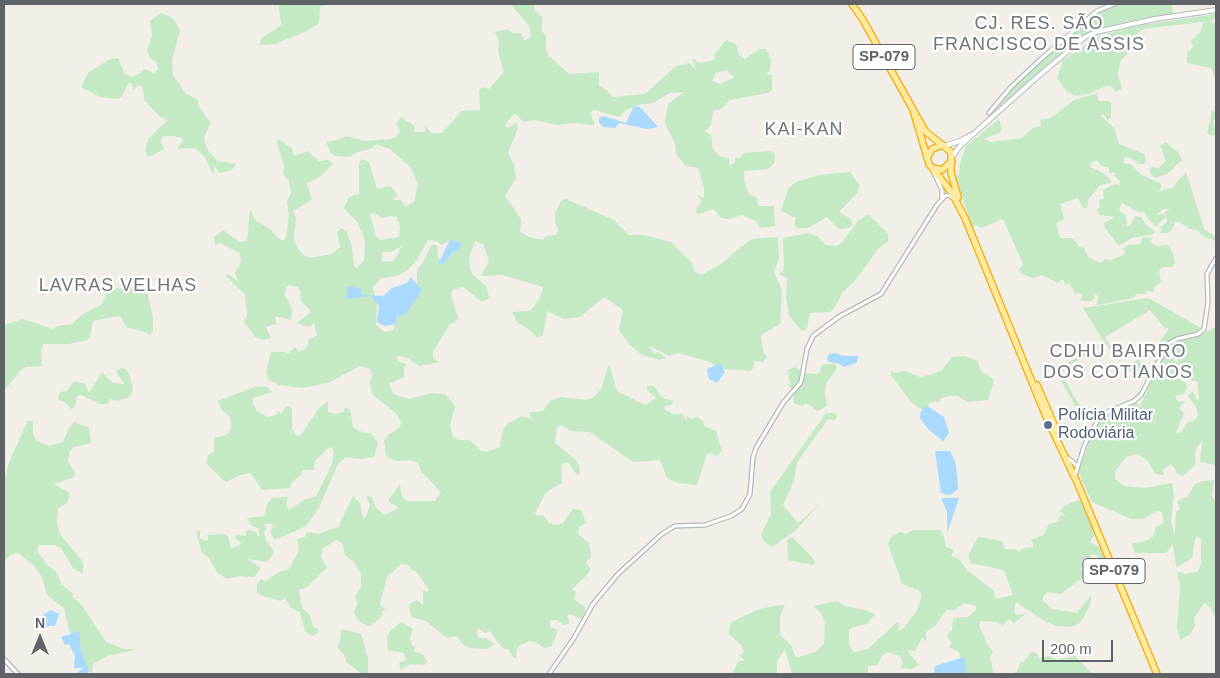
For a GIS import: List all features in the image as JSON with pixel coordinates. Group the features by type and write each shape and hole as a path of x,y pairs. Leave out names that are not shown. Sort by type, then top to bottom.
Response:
{"highway":[{"name":"SP-079","path":"852,4 864,20 914,113 929,135 949,149 952,159 952,179 965,218"},
{"name":"SP-079","path":"914,113 927,160 956,200 965,218 1052,425 1074,471 1157,674"},
{"path":"927,160 932,149 944,145"},
{"path":"932,169 942,170 952,159"},
{"path":"1052,425 1074,471"}],"main road":[{"path":"1207,11 1211,5"},
{"path":"952,159 960,146 1035,79 1091,34 1155,19 1216,10"},
{"path":"944,145 960,141 980,130"}],"street":[{"path":"989,113 1011,87 1041,59 1097,11 1114,4"},
{"path":"549,674 593,604 618,574 662,534 675,526 705,525 731,516 742,509 750,494 753,457 756,448 782,403 801,382 807,348 813,336 840,316 881,294 942,198 943,192 932,169"},
{"path":"938,182 956,200"},
{"path":"942,198 949,195"},
{"path":"1074,471 1098,420 1105,413 1134,401 1141,395 1168,344 1177,339 1198,334 1204,329 1208,302 1207,274 1216,258"},
{"path":"4,659 18,674"}],"green space":[{"path":"281,4 326,4 320,7 319,23 307,31 275,44 259,45 262,38 281,25 279,7"},
{"path":"511,4 534,4 534,9 543,18 541,29 546,37 548,55 569,74 599,72 599,86 607,90 612,97 645,94 676,66 689,63 696,70 692,58 700,63 715,60 714,55 726,40 736,44 739,55 745,59 760,49 766,49 771,59 770,71 766,74 772,75 772,90 767,93 730,100 721,109 713,111 711,125 705,131 711,135 713,149 721,157 729,158 730,166 735,162 735,158 740,158 743,153 771,151 775,154 774,163 768,169 744,171 744,180 749,194 757,198 759,206 774,206 775,226 760,228 756,221 742,215 729,219 721,218 714,209 699,214 695,211 702,201 696,195 704,198 704,188 698,168 686,166 677,156 675,144 665,123 668,104 684,92 670,93 653,103 637,105 626,110 620,117 595,110 590,112 595,125 572,123 557,125 535,120 523,122 516,114 512,116 505,125 508,128 517,123 518,128 508,153 514,165 516,178 505,196 521,219 520,232 529,237 543,240 546,236 556,235 558,229 555,222 555,213 561,201 566,199 614,220 629,235 644,235 671,242 691,262 695,272 701,275 723,263 752,239 778,237 779,258 774,272 782,290 780,324 764,333 761,337 763,351 767,358 763,362 754,361 753,369 748,372 745,370 724,369 707,361 678,353 670,356 649,346 654,354 658,352 666,358 660,360 642,355 630,345 619,330 623,310 604,297 580,317 564,319 547,311 543,335 537,338 530,330 517,322 512,312 530,311 540,298 543,287 503,275 481,276 489,261 483,244 475,241 469,257 470,269 473,275 487,287 489,298 482,302 463,287 452,290 451,295 458,318 454,323 450,324 433,352 433,359 440,362 419,366 408,358 397,356 398,361 407,364 404,368 404,377 389,384 393,394 409,399 432,393 445,394 455,406 450,426 453,437 458,440 470,440 481,451 486,452 500,447 502,433 507,424 522,416 532,419 529,412 543,411 550,401 561,397 587,400 594,397 601,389 609,364 617,391 645,405 656,398 647,390 647,386 654,386 662,398 673,401 672,405 665,406 665,410 675,415 682,413 686,420 687,416 691,419 697,417 703,421 704,426 716,431 722,451 717,456 710,453 707,454 697,485 678,483 667,478 660,460 633,462 590,432 570,431 562,425 557,427 555,443 575,459 580,473 577,475 568,462 561,464 562,483 546,492 535,513 538,516 543,515 549,523 557,525 563,523 573,509 581,510 586,523 579,527 578,534 589,543 591,557 586,562 590,569 588,574 572,589 576,592 574,599 585,607 582,619 570,614 567,616 570,623 564,625 557,620 550,620 550,627 558,630 552,646 544,648 536,642 530,641 519,646 516,654 517,659 512,656 509,649 504,649 498,643 490,631 485,633 479,629 477,631 479,638 486,638 494,644 487,649 470,648 462,644 457,636 447,638 426,621 411,617 409,604 417,600 423,605 423,589 427,593 429,590 416,571 411,570 409,565 401,564 387,577 380,604 385,609 381,611 383,615 371,626 367,626 358,620 354,612 358,602 355,597 361,586 361,575 354,562 345,555 343,544 337,540 323,548 321,558 327,567 306,588 299,589 302,608 309,614 313,626 318,629 318,633 312,636 305,631 300,612 291,608 285,598 281,601 260,595 257,592 257,584 261,579 265,582 279,572 289,569 299,550 297,539 305,537 307,532 318,534 338,527 353,496 360,503 362,515 365,519 370,505 366,496 372,497 376,508 384,515 399,508 389,502 389,499 400,484 402,496 407,501 435,501 441,492 421,471 418,463 411,460 396,461 386,456 384,441 387,436 400,427 401,423 396,413 373,395 370,384 372,373 370,369 360,366 328,383 302,388 279,385 269,380 266,372 271,352 284,352 288,354 295,347 299,352 307,348 309,340 317,335 314,323 309,327 296,323 309,314 310,310 301,302 300,290 290,285 286,287 285,295 292,309 291,320 275,316 276,324 266,327 271,338 263,340 255,337 243,321 247,317 245,295 226,276 228,274 239,282 235,273 241,262 240,253 220,243 215,245 214,237 223,230 239,242 247,241 250,209 255,220 270,229 283,241 286,238 289,214 287,202 291,193 289,181 283,174 284,165 277,139 292,149 294,156 308,151 319,161 329,160 333,164 318,178 307,183 312,200 293,211 296,218 294,238 297,247 303,255 310,258 332,254 340,247 337,232 341,228 347,232 352,247 354,266 357,268 364,260 365,241 358,223 344,208 349,197 359,194 359,163 362,159 369,162 377,189 390,186 398,195 393,199 402,201 405,207 414,202 418,184 411,168 390,149 376,144 371,149 357,152 349,157 336,156 331,153 326,142 347,136 364,141 391,139 397,136 400,131 396,124 401,117 415,126 414,132 425,132 426,126 431,133 442,133 462,111 480,110 479,90 483,87 489,89 504,72 498,52 499,41 495,32 508,29 513,33 521,33 524,41 531,37 529,26","holes":["726,70 734,77 720,84 712,81 715,73","373,213 382,218 397,217 400,227 399,237 380,240 376,236 370,215","428,240 436,241 442,245 449,241 456,242 456,249 448,259 441,260 438,257 437,245 430,247 424,261 417,270 417,286 399,311 393,330 385,332 376,325 377,305 373,287 381,278 397,276 408,270 416,261","402,246 394,261 382,262 382,252 391,252"]},
{"path":"1115,4 1171,4 1173,14 1135,20 1099,29 1083,36 997,113 994,112 1014,87 1097,12"},
{"path":"161,13 173,18 180,30 172,60 173,75 186,94 197,99 200,108 211,123 204,137 207,149 217,161 236,164 232,170 219,173 214,165 213,175 205,157 195,148 177,149 183,141 182,138 174,136 163,136 160,142 165,149 148,157 145,150 148,139 168,120 160,117 145,101 142,86 138,85 133,90 132,84 129,82 122,96 118,99 100,97 81,87 88,73 110,59 118,58 125,74 132,77 144,69 154,73 158,70 157,63 150,58 147,50 152,36 150,21"},
{"path":"1216,14 1216,18 1210,21 1143,29 1131,40 1127,54 1120,62 1118,76 1122,88 1116,92 1111,86 1106,86 1088,94 1075,96 1066,91 1057,78 1063,60 1099,36 1142,25"},
{"path":"1207,21 1216,23 1216,81 1211,68 1187,63 1187,53 1193,46 1191,41 1201,31 1203,23"},
{"path":"1098,93 1098,101 1108,101 1111,103 1111,118 1107,120 1104,114 1100,115 1114,128 1119,144 1144,154 1146,160 1144,164 1139,164 1131,158 1125,157 1123,163 1130,164 1142,175 1160,183 1162,187 1157,192 1172,188 1186,172 1204,229 1216,238 1216,241 1204,237 1197,230 1189,229 1180,222 1175,222 1173,229 1167,233 1160,233 1163,229 1159,228 1167,222 1165,212 1170,209 1163,209 1157,215 1164,214 1165,218 1155,227 1144,212 1138,212 1122,203 1119,210 1126,216 1127,226 1131,225 1135,216 1141,217 1146,225 1155,231 1153,234 1132,238 1119,246 1105,228 1104,223 1115,217 1099,215 1097,210 1100,207 1099,200 1104,199 1103,190 1115,184 1119,185 1120,181 1114,176 1116,173 1109,173 1109,168 1101,166 1097,160 1091,163 1090,167 1103,173 1110,179 1111,183 1100,185 1088,200 1087,208 1083,208 1078,198 1060,204 1064,218 1056,224 1060,238 1072,238 1079,247 1084,248 1089,258 1101,263 1105,259 1111,260 1121,256 1126,252 1122,249 1128,245 1140,244 1143,237 1153,238 1150,242 1156,246 1168,245 1173,253 1175,263 1172,267 1162,267 1159,271 1161,282 1154,287 1154,292 1147,291 1145,294 1136,294 1134,298 1097,305 1098,296 1094,293 1095,298 1091,301 1081,301 1082,293 1075,294 1070,284 1066,285 1062,279 1058,283 1042,275 1033,278 1022,274 1019,270 1023,264 1003,219 981,228 976,225 972,227 956,177 959,174 960,163 966,146 999,119 1002,129 999,133 984,139 990,142 1022,138 1033,128 1041,126 1040,120 1051,118 1074,100"},
{"path":"1212,111 1216,112 1216,118 1213,120 1216,134 1212,136 1207,133"},
{"path":"1165,142 1179,153 1182,160 1167,174 1155,178 1150,171 1152,166 1158,169 1166,161 1160,146"},
{"path":"850,172 859,185 858,192 839,212 851,219 852,226 849,228 839,229 827,217 808,228 797,228 794,225 796,218 781,211 788,189 794,183 819,175"},
{"path":"868,214 888,234 888,241 878,249 855,281 843,292 833,310 830,312 810,313 807,328 802,331 789,316 786,297 787,278 779,274 783,271 784,264 783,238 809,233 817,236 826,245 837,246 858,221"},
{"path":"142,276 144,277 153,319 153,331 149,335 146,332 126,327 121,317 118,316 93,321 90,337 87,340 69,344 43,344 41,351 42,366 26,367 21,370 4,391 4,325 23,319 53,329 57,326 72,324 82,315 102,304 108,289 139,287"},
{"path":"1148,298 1201,328 1199,332 1191,335 1182,335 1171,340 1163,349 1153,370 1158,344 1169,329 1164,327 1150,310 1105,337 1125,369 1106,344 1069,365 1061,373 1078,403 1094,416 1133,398 1139,392 1141,393 1135,399 1093,418 1075,405 1055,370 1104,342 1083,308"},
{"path":"1216,327 1216,465 1200,462 1202,440 1196,449 1195,465 1183,476 1178,474 1171,464 1162,470 1164,475 1155,474 1147,460 1137,454 1126,457 1115,471 1115,479 1124,486 1145,488 1172,483 1174,495 1171,522 1175,535 1176,512 1180,509 1177,501 1187,497 1195,484 1214,480 1212,497 1216,500 1216,620 1211,608 1204,603 1194,618 1195,626 1189,635 1180,640 1177,628 1180,587 1177,571 1185,574 1197,572 1201,565 1201,539 1197,537 1195,539 1192,558 1179,566 1176,566 1173,544 1166,553 1135,553 1132,543 1143,542 1153,537 1156,527 1163,523 1162,512 1157,511 1143,519 1131,519 1092,502 1076,467 1078,461 1085,456 1089,440 1100,419 1122,408 1128,408 1133,403 1137,402 1139,407 1147,392 1149,383 1166,353 1171,351 1174,360 1178,363 1176,348 1179,340 1192,339","holes":["1178,370 1185,379 1189,377 1192,381 1197,381 1199,399 1197,400 1193,391 1188,396 1196,407 1198,415 1194,421 1188,422 1180,433 1176,432 1184,413 1179,408 1185,402 1177,401 1175,396 1184,394 1187,388 1186,383 1179,379"]},
{"path":"964,356 978,361 981,372 993,378 988,400 967,402 958,396 949,396 942,398 937,403 936,401 928,404 929,407 926,409 921,409 911,402 891,375 891,371 894,373 905,371 920,377 933,374 942,370 952,357"},
{"path":"1139,359 1145,370 1138,378 1126,367"},
{"path":"834,364 837,368 826,384 827,406 818,411 806,403 802,406 794,403 794,393 788,385 790,383 788,370 795,367 805,373 817,374 820,373 821,366"},
{"path":"121,368 126,369 129,374 133,389 130,397 117,401 110,399 108,404 100,404 81,395 77,396 75,407 71,409 66,403 59,400 60,392 67,391 74,381 85,384 89,393 102,372 113,383 124,384 116,371"},
{"path":"257,386 268,387 272,392 253,398 253,404 258,412 268,417 276,415 279,411 281,414 289,406 292,409 292,429 297,436 301,435 319,408 328,401 328,412 336,414 343,412 345,408 350,409 353,427 359,431 372,434 378,443 374,457 361,459 346,457 338,464 319,508 306,526 275,540 270,532 273,527 272,524 264,524 267,529 264,532 266,540 274,552 268,562 248,559 261,568 254,577 240,576 227,579 218,573 208,557 202,553 196,532 200,530 200,538 206,541 209,539 207,535 224,534 228,536 231,548 242,544 234,538 238,535 246,536 246,530 255,531 259,538 259,529 251,525 247,518 265,516 267,504 272,498 288,497 286,504 289,510 304,500 316,496 332,464 334,452 332,447 327,449 315,461 314,470 302,470 302,474 292,482 290,488 262,490 251,473 240,475 226,482 222,479 206,463 209,454 214,452 214,438 226,435 231,429 230,417 222,410 218,401"},
{"path":"826,413 834,413 837,417 835,420 828,419 797,462 794,481 783,505 797,522 800,522 823,500 795,531 772,547 764,542 761,534 771,514 770,492"},
{"path":"28,420 33,422 33,434 37,441 49,446 63,442 69,428 75,421 80,425 89,427 91,443 74,447 70,451 68,461 75,472 74,477 54,484 68,492 70,496 67,503 58,508 57,523 60,534 83,562 83,574 73,568 61,548 54,545 41,545 38,546 37,550 46,564 56,571 62,585 74,594 72,596 81,604 106,642 124,649 138,649 108,656 94,663 93,674 81,666 75,633 71,633 69,630 64,608 47,595 42,577 34,566 18,553 10,555 4,563 4,483 8,465"},
{"path":"1079,500 1088,513 1095,534 1090,542 1103,549 1105,563 1102,566 1099,564 1098,556 1092,554 1084,567 1080,569 1087,574 1061,594 1047,592 1043,597 1043,601 1052,609 1077,613 1091,595 1090,606 1080,623 1071,627 1056,626 1046,622 1016,602 1014,613 1018,615 1027,613 1014,623 1009,619 1003,625 997,622 981,621 979,625 988,646 993,651 990,658 994,674 965,674 959,652 949,647 951,643 947,635 952,630 953,618 968,617 976,610 976,606 965,603 953,611 947,609 936,625 926,632 926,641 922,638 915,651 907,650 919,665 913,669 901,668 903,662 900,656 887,652 882,655 878,665 868,666 868,674 792,674 785,649 777,661 777,674 734,674 733,672 738,662 745,660 739,656 744,652 741,645 729,634 730,623 759,609 785,604 780,618 780,635 791,645 795,656 799,657 815,652 824,644 825,623 821,613 813,606 837,601 845,606 875,614 867,624 853,627 849,630 849,646 854,652 868,649 896,623 899,624 898,631 903,629 917,610 922,595 918,590 902,584 888,544 891,537 900,532 906,534 913,530 940,530 946,547 954,550 951,556 959,559 967,570 994,591 995,599 1013,595 1004,570 971,563 968,556 978,537 1002,541 1005,549 1015,549 1019,552 1024,548 1033,547 1033,543 1030,540 1043,535 1049,524 1058,522 1060,515 1066,517 1060,511 1066,505"},
{"path":"792,537 812,557 815,562 813,565 788,560 787,540"},
{"path":"401,622 413,629 410,638 412,646 415,647 414,651 423,655 427,661 425,665 410,664 401,670 399,663 406,660 404,653 388,650 387,637 390,631"},
{"path":"342,629 361,634 368,657 368,674 362,674 346,662 345,656 338,648"},
{"path":"1032,651 1038,654 1039,658 1049,656 1057,660 1075,656 1093,674 1012,674 1017,671 1021,661 1023,663"}],"water":[{"path":"634,106 640,107 658,127 647,129 619,123 615,128 604,127 599,123 599,118 604,116 626,123"},
{"path":"450,240 462,243 459,250 453,252 445,263 438,264"},
{"path":"411,277 422,290 405,315 397,316 396,324 384,326 377,322 379,306 371,296 346,299 348,286 362,289 361,295 383,296 392,288 407,283"},
{"path":"835,353 843,356 859,356 856,363 844,367 840,364 829,362 827,359 829,354"},
{"path":"721,363 725,372 717,383 709,379 707,369"},
{"path":"927,406 944,417 949,433 943,441 928,429 920,418 921,411"},
{"path":"935,451 950,451 956,464 958,489 950,495 941,493"},
{"path":"941,498 959,498 947,533 947,512"},
{"path":"51,610 59,614 55,626 43,628 36,624 36,620"},
{"path":"79,631 81,651 89,671 87,674 76,674 83,668 74,668 75,656 69,644 65,645 61,637"},
{"path":"964,657 966,674 934,674 935,666"}],"place":[{"name":"Polícia Militar Rodoviária","path":"1048,425"}],"district":[{"name":"CJ. RES. SÃO FRANCISCO DE ASSIS","path":"1039,34"},
{"name":"KAI-KAN","path":"804,130"},
{"name":"LAVRAS VELHAS","path":"118,286"},
{"name":"CDHU BAIRRO DOS COTIANOS","path":"1118,362"}]}
